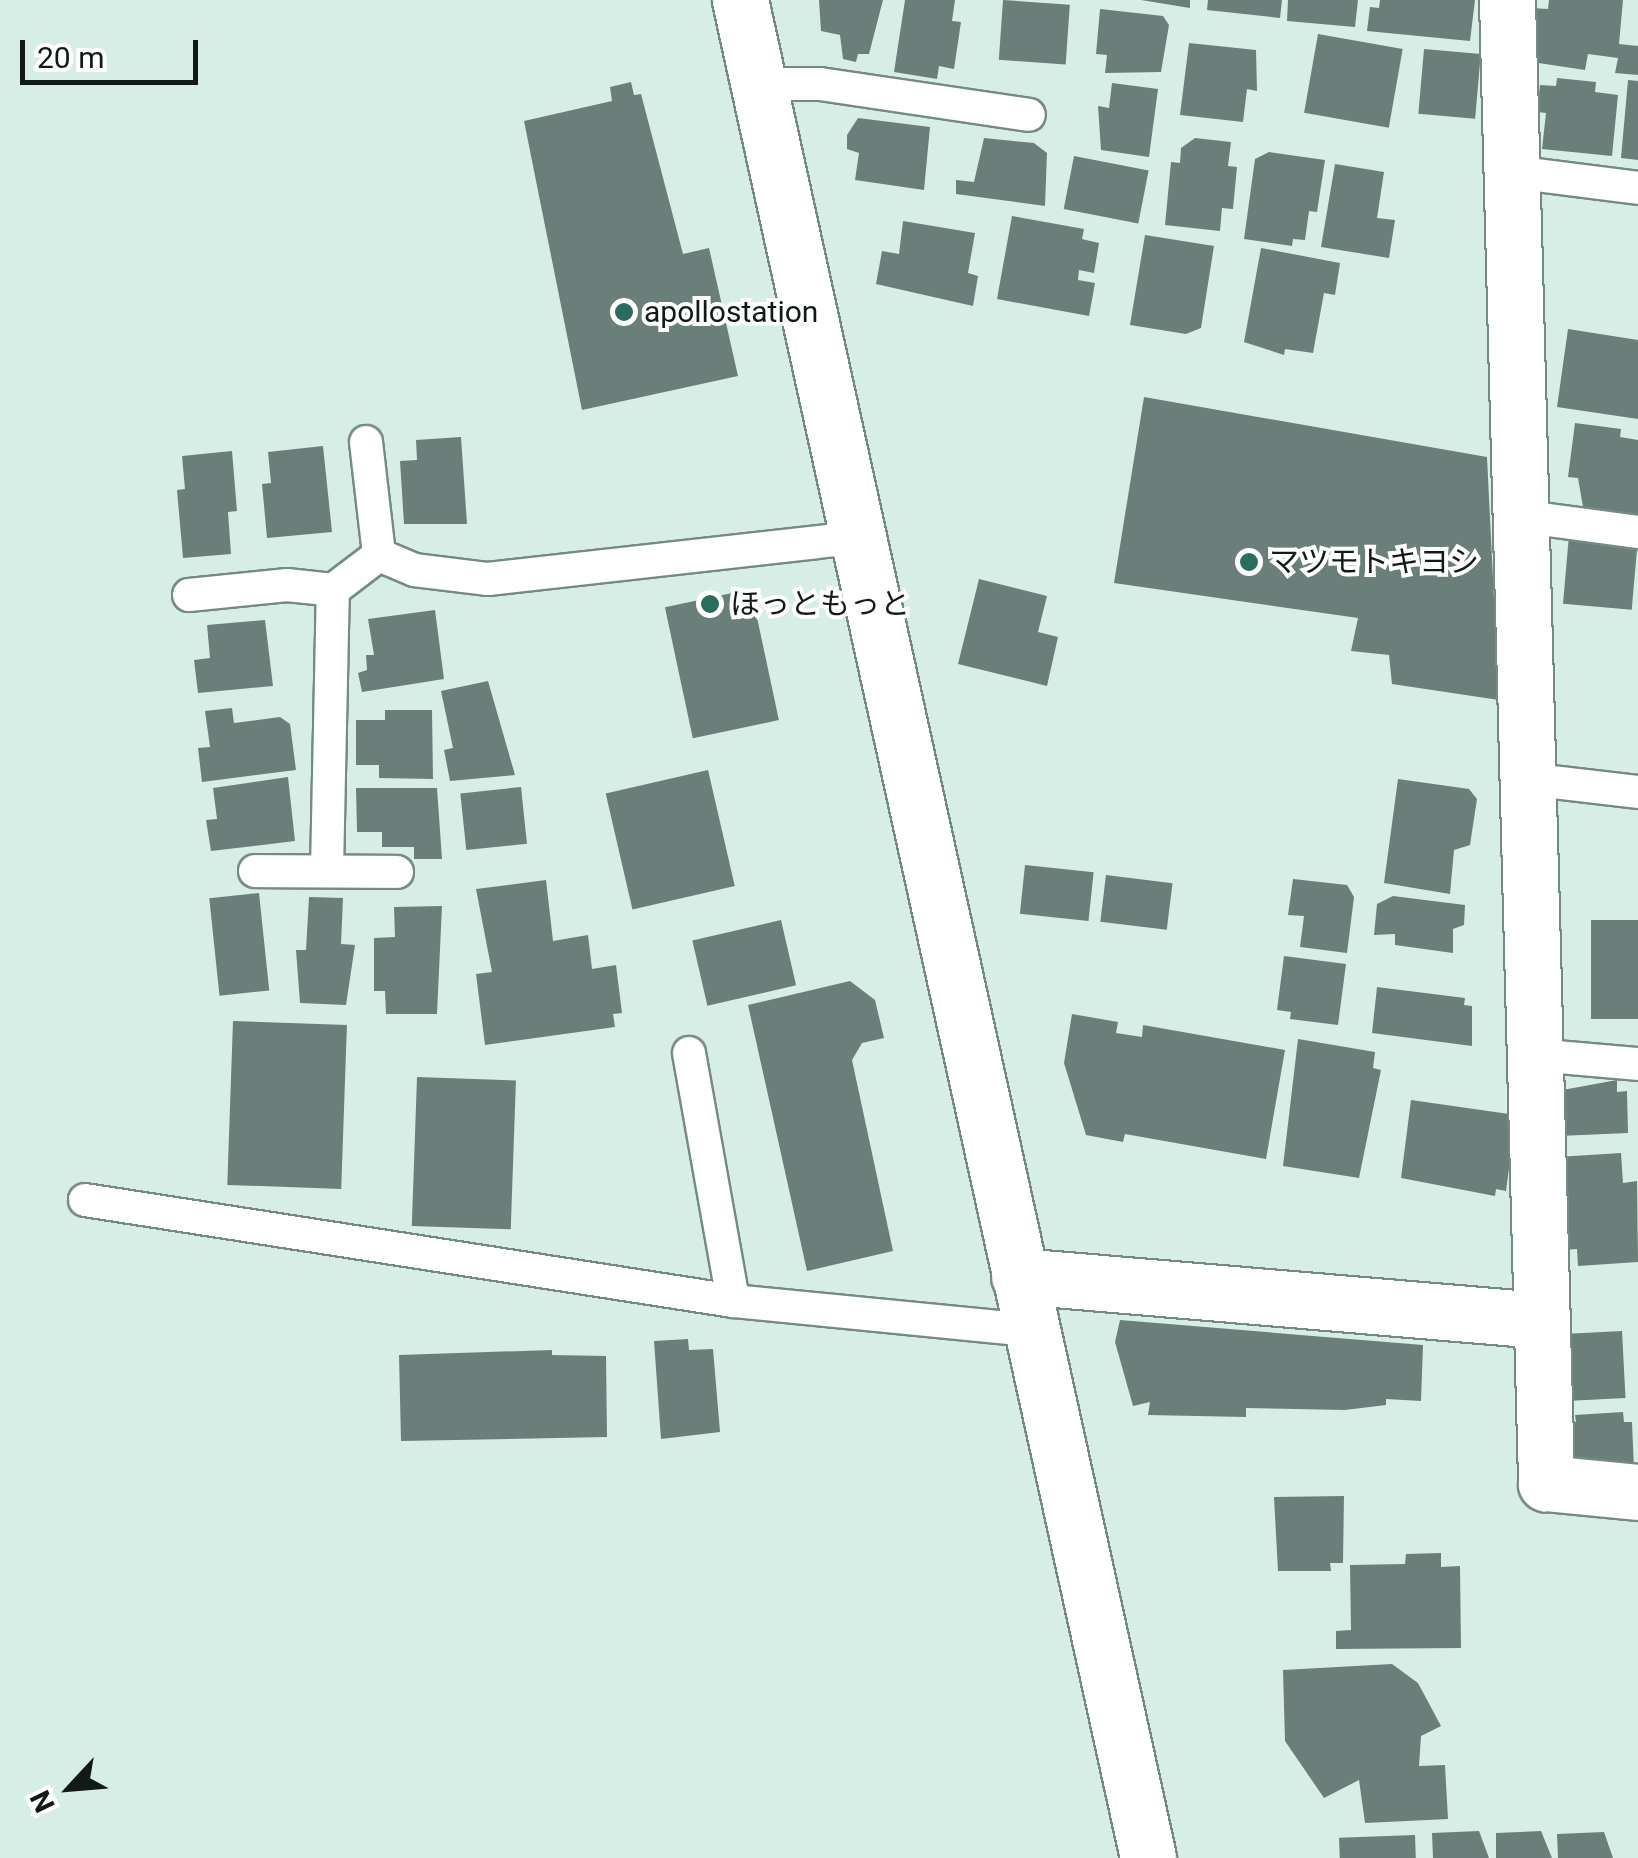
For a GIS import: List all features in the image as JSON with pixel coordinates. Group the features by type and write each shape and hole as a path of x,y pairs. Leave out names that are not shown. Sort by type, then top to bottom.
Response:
{"street":[{"path":"740,0 1148,1858"},
{"path":"1507,0 1546,1483 1638,1492"},
{"path":"1019,1276 1540,1320"}],"lane":[{"path":"759,84 820,84 1029,115"},
{"path":"1512,172 1638,188"},
{"path":"366,442 379,556"},
{"path":"1519,516 1638,532"},
{"path":"379,556 414,570 488,579 856,538"},
{"path":"189,596 287,585 333,590 379,556"},
{"path":"327,870 333,590"},
{"path":"1527,779 1638,792"},
{"path":"256,871 397,872"},
{"path":"689,1053 732,1301"},
{"path":"1535,1055 1638,1064"},
{"path":"85,1200 732,1301 1032,1330"}],"building":[{"path":"819,0 883,0 869,54 858,54 856,62 843,59 840,35 821,31"},
{"path":"905,0 955,0 952,21 961,22 954,69 939,66 937,79 894,72"},
{"path":"1003,0 1070,5 1066,65 999,60"},
{"path":"1141,0 1190,0 1190,8"},
{"path":"1208,0 1282,0 1280,18 1207,10"},
{"path":"1288,0 1358,0 1355,27 1287,21"},
{"path":"1380,0 1475,0 1470,41 1367,31 1370,7 1379,8"},
{"path":"1549,0 1623,0 1619,44 1638,46 1638,75 1615,73 1618,58 1588,54 1585,70 1525,61 1531,8 1548,9"},
{"path":"1100,9 1163,16 1169,25 1161,72 1105,73 1107,55 1096,54"},
{"path":"1318,34 1403,49 1389,128 1304,113"},
{"path":"1189,43 1256,50 1257,91 1247,89 1243,122 1180,115"},
{"path":"1424,49 1481,54 1475,119 1418,114"},
{"path":"1557,78 1596,82 1595,92 1618,95 1612,156 1542,149 1546,113 1537,112 1540,85 1556,86"},
{"path":"1628,80 1638,81 1638,160 1621,158"},
{"path":"631,82 634,95 641,94 683,254 709,248 738,376 582,410 524,121 612,101 610,87"},
{"path":"1112,83 1158,89 1149,157 1101,150 1098,106 1109,108"},
{"path":"858,118 930,127 924,190 855,180 859,153 847,149 847,135"},
{"path":"984,138 1034,143 1047,153 1045,206 956,194 956,180 974,182"},
{"path":"1195,138 1231,142 1228,166 1237,167 1233,209 1222,208 1220,231 1165,225 1171,162 1180,163 1181,148"},
{"path":"1269,152 1325,160 1317,212 1309,211 1305,240 1293,239 1292,246 1244,239 1255,159"},
{"path":"1074,156 1149,171 1138,224 1064,209"},
{"path":"1335,164 1384,172 1377,218 1395,220 1389,258 1321,247"},
{"path":"1012,216 1084,229 1082,239 1099,243 1094,273 1079,270 1078,280 1095,283 1089,316 997,299"},
{"path":"903,221 975,233 968,273 978,276 973,306 876,284 882,251 899,254"},
{"path":"1145,235 1214,246 1201,328 1186,334 1130,325"},
{"path":"1261,248 1340,263 1335,295 1324,293 1313,353 1285,349 1284,355 1244,342"},
{"path":"1568,329 1638,340 1638,419 1557,407"},
{"path":"1144,397 1487,457 1499,700 1392,684 1389,655 1351,651 1358,618 1114,583"},
{"path":"1575,423 1621,429 1620,437 1638,440 1638,514 1583,507 1578,478 1568,477"},
{"path":"461,437 467,524 404,524 400,461 417,460 416,440"},
{"path":"323,446 332,532 267,538 262,484 271,483 268,452"},
{"path":"232,451 237,511 228,512 231,554 183,558 177,490 185,489 182,456"},
{"path":"1569,535 1638,541 1632,610 1563,604"},
{"path":"979,579 1047,596 1038,632 1058,637 1047,686 958,664"},
{"path":"751,589 779,720 693,738 665,607"},
{"path":"435,610 444,679 362,692 358,673 367,670 366,655 374,655 368,619"},
{"path":"265,620 273,686 198,693 194,660 210,658 207,625"},
{"path":"488,681 515,775 450,781 444,750 453,748 441,691"},
{"path":"232,708 234,723 280,717 290,724 296,770 202,782 198,748 210,747 205,711"},
{"path":"385,710 432,710 433,779 379,778 379,765 356,765 356,720 385,720"},
{"path":"708,770 735,886 632,910 606,794"},
{"path":"288,777 295,841 211,851 206,820 217,819 213,788"},
{"path":"1398,779 1469,789 1477,799 1470,845 1454,850 1450,894 1384,883"},
{"path":"521,787 527,844 466,850 460,793"},
{"path":"356,788 437,788 442,859 414,859 414,847 382,847 382,832 357,832"},
{"path":"1025,865 1094,872 1089,921 1020,914"},
{"path":"1106,875 1173,883 1167,930 1100,922"},
{"path":"1293,879 1347,885 1354,897 1347,953 1300,947 1304,916 1288,915"},
{"path":"546,880 553,941 588,935 592,969 616,965 622,1013 613,1014 615,1027 485,1045 476,974 492,972 476,889"},
{"path":"259,893 269,990 220,996 209,898"},
{"path":"1393,896 1465,905 1464,925 1453,929 1453,953 1395,945 1395,934 1374,935 1377,904"},
{"path":"309,897 343,898 341,944 355,945 346,1005 300,1003 296,950 306,950"},
{"path":"442,906 437,1014 386,1014 385,991 374,991 374,938 395,937 394,907"},
{"path":"781,920 796,985 707,1006 692,940"},
{"path":"1591,920 1638,920 1638,1019 1591,1019"},
{"path":"1284,956 1346,964 1338,1025 1290,1019 1291,1012 1277,1010"},
{"path":"850,981 875,1000 884,1038 862,1043 852,1060 893,1251 807,1271 748,1005"},
{"path":"1377,987 1465,998 1464,1005 1472,1006 1472,1046 1372,1033"},
{"path":"1072,1014 1118,1022 1116,1033 1142,1037 1143,1025 1285,1050 1266,1159 1125,1134 1123,1142 1086,1135 1064,1063"},
{"path":"233,1021 347,1025 341,1189 227,1185"},
{"path":"1298,1039 1375,1052 1373,1068 1381,1070 1359,1178 1283,1166"},
{"path":"417,1077 516,1080 511,1229 412,1226"},
{"path":"1617,1080 1617,1092 1627,1091 1628,1133 1559,1136 1557,1091"},
{"path":"1411,1100 1516,1115 1506,1191 1496,1189 1495,1196 1401,1178"},
{"path":"1621,1153 1623,1183 1637,1181 1638,1262 1578,1266 1577,1249 1564,1250 1557,1157"},
{"path":"1120,1320 1423,1345 1421,1401 1386,1399 1386,1405 1345,1410 1246,1408 1246,1417 1148,1415 1150,1402 1133,1406 1115,1342"},
{"path":"1622,1331 1626,1398 1562,1401 1558,1334"},
{"path":"688,1339 689,1350 713,1349 720,1432 661,1439 654,1341"},
{"path":"552,1350 552,1355 606,1356 607,1437 401,1441 399,1355"},
{"path":"1623,1412 1624,1422 1632,1422 1634,1469 1564,1463 1561,1423 1576,1422 1575,1415"},
{"path":"1344,1496 1343,1563 1330,1563 1331,1571 1278,1571 1274,1497"},
{"path":"1441,1553 1441,1567 1460,1566 1461,1648 1336,1649 1336,1631 1351,1630 1350,1565 1405,1564 1406,1554"},
{"path":"1392,1664 1418,1683 1441,1726 1421,1736 1419,1766 1445,1765 1448,1819 1365,1823 1359,1780 1324,1798 1285,1741 1283,1670"},
{"path":"1479,1831 1489,1858 1433,1858 1432,1833"},
{"path":"1541,1831 1552,1858 1496,1858 1496,1833"},
{"path":"1604,1832 1613,1858 1558,1858 1557,1834"},
{"path":"1415,1835 1416,1858 1340,1858 1339,1838"}],"place":[{"name":"apollostation","path":"624,312"},
{"name":"マツモトキヨシ","path":"1249,562"},
{"name":"ほっともっと","path":"710,604"}]}
